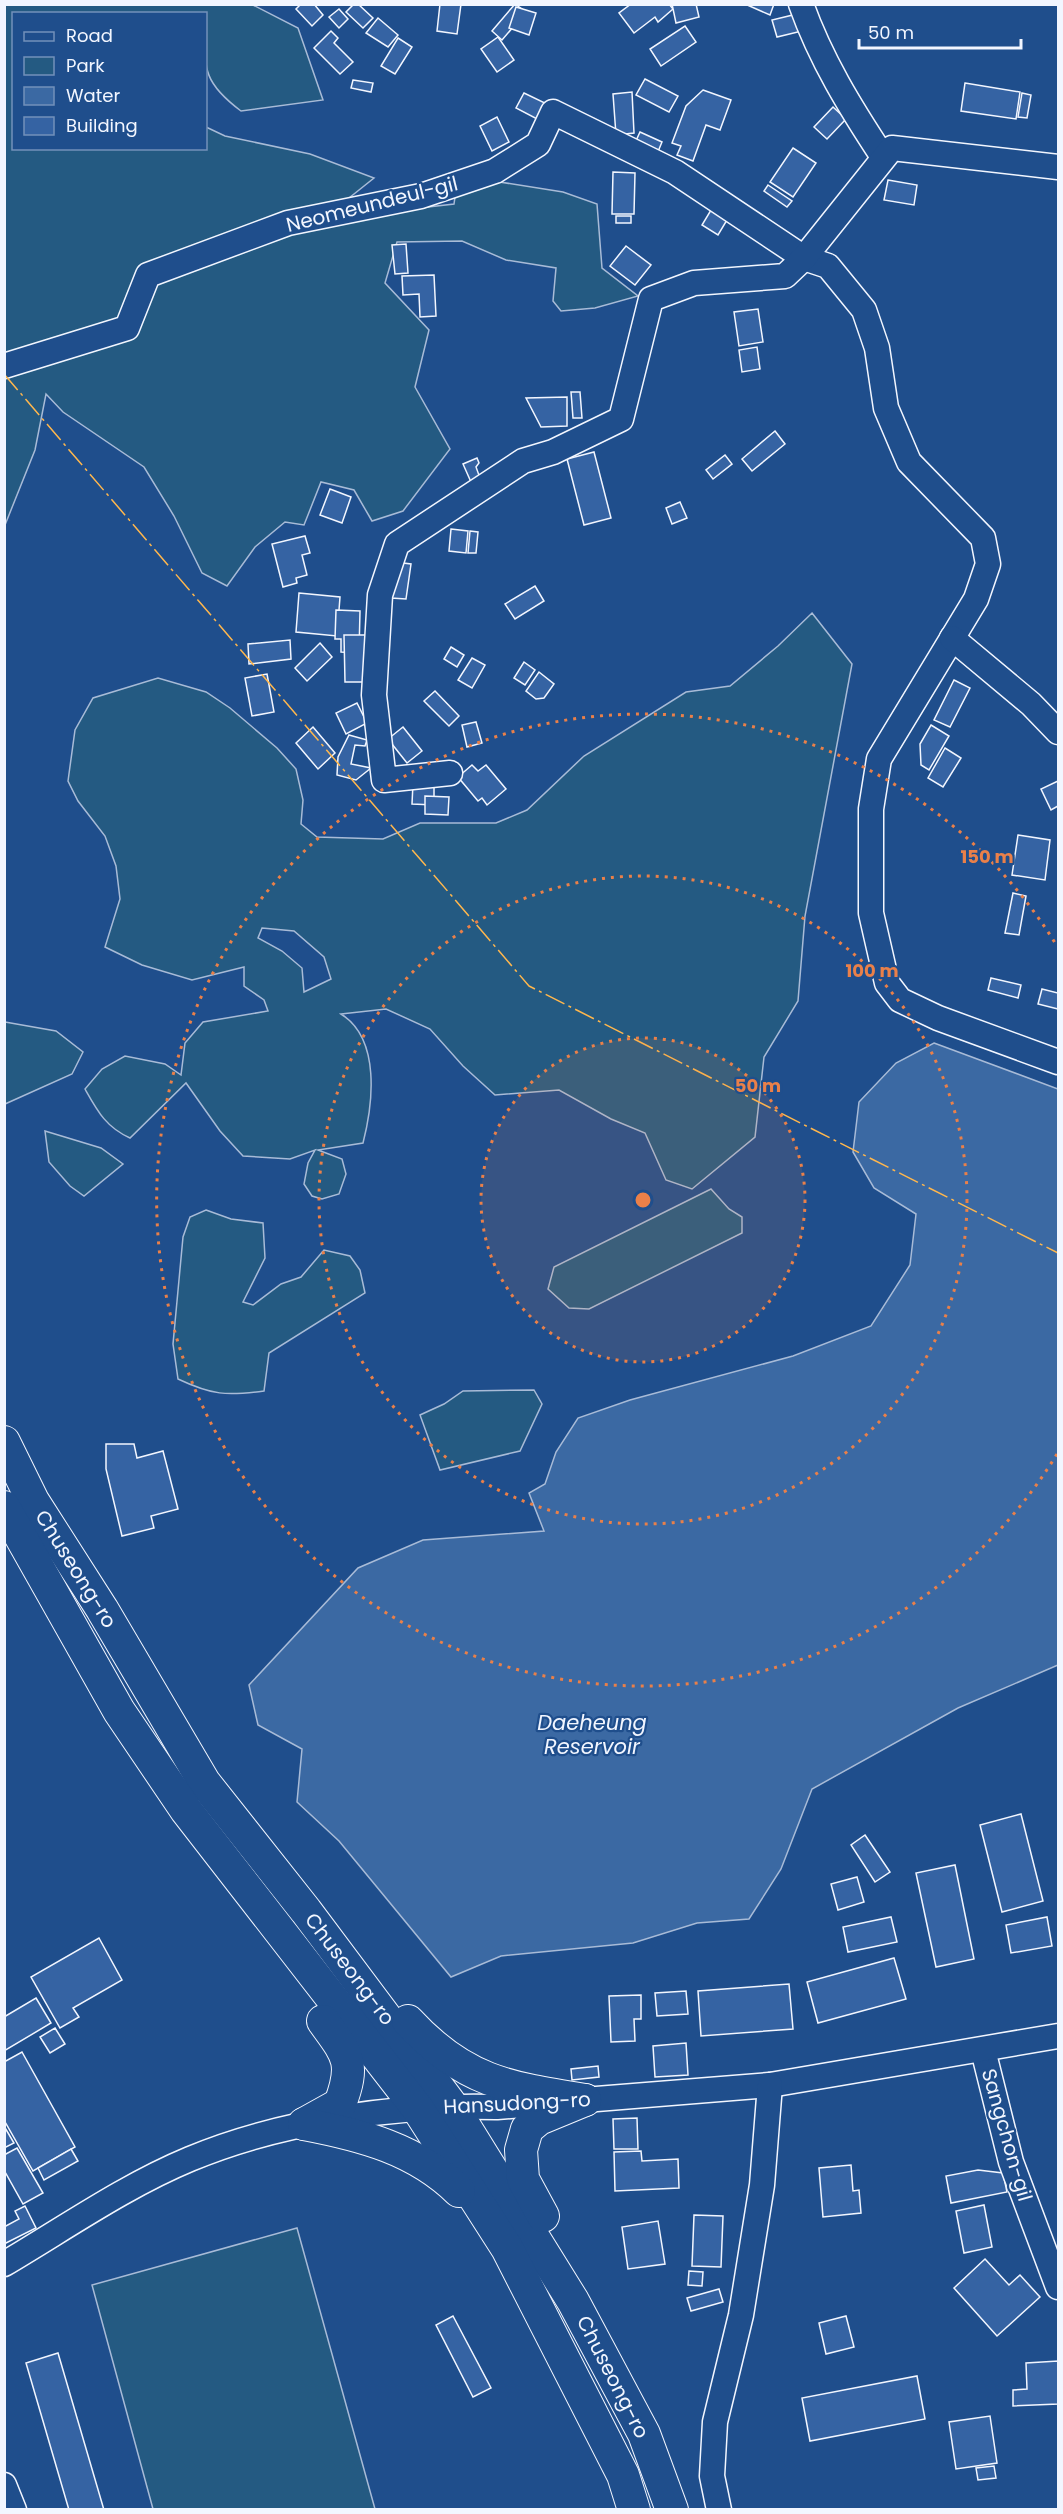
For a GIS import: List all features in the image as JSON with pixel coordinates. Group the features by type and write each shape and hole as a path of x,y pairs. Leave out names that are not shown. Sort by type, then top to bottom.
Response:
{"main road":[{"name":"Chuseong-ro","path":"4,1442 33,1501 102,1609 204,1782 306,1911 452,2106 573,2301 644,2434 672,2510"},
{"name":"Chuseong-ro","path":"4,1507 119,1712 186,1810 418,2109 490,2221 520,2269 623,2475 634,2510"},
{"path":"119,1712 239,1910 347,2054 348,2082 340,2104 304,2124"},
{"path":"191,1760 253,1828 393,2004 429,2044 474,2074 524,2090 585,2100"},
{"path":"585,2100 539,2119 527,2129 521,2150 523,2179 612,2343 644,2434"},
{"path":"304,2124 364,2136 412,2155 442,2174 490,2221"}],"street":[{"path":"801,4 816,46 840,92 882,157"},
{"name":"Neomeundeul-gil","path":"4,366 127,328 148,275 288,223 420,196 495,171 538,144 553,112 675,172 804,258"},
{"path":"450,773 384,780 374,695 375,675 380,595 397,544 524,461 553,452 621,419 651,299 694,284 785,276 804,258 882,157 892,148 1022,165 1059,167"},
{"path":"804,258 828,266 864,310 877,348 886,408 909,462 983,538 988,564 976,599 879,759 871,809 871,913 887,983 900,1000 938,1018 1059,1062"},
{"path":"952,638 1031,704 1059,732"},
{"name":"Hansudong-ro","path":"4,2264 141,2183 192,2158 282,2128 452,2106 497,2108 770,2085 1059,2036"},
{"name":"Sangchon-gil","path":"983,2050 1011,2162 1059,2287"},
{"path":"719,2510 712,2476 715,2422 741,2315 762,2185 770,2085"},
{"path":"4,2485 14,2510"}],"green space":[{"path":"5,5 253,5 298,28 323,100 241,111 217,89 207,69 207,12 12,12 12,150 207,150 207,127 225,136 310,154 374,178 344,202 393,211 454,204 456,190 487,180 563,192 597,204 602,268 638,296 595,308 561,311 553,301 556,268 506,260 462,241 397,242 385,283 429,330 415,387 450,449 403,511 372,521 354,490 321,482 304,525 285,522 255,547 227,586 202,573 174,516 144,467 63,412 46,394 35,450 5,525"},
{"path":"812,613 852,664 805,916 798,1001 764,1057 755,1137 692,1189 666,1180 645,1133 611,1119 559,1090 495,1095 463,1066 430,1029 386,1009 341,1014 354,1025 363,1039 371,1073 371,1092 363,1143 318,1150 342,1159 346,1174 339,1194 322,1199 312,1196 304,1184 308,1163 315,1150 290,1159 243,1156 220,1131 186,1083 130,1138 109,1124 99,1112 85,1089 102,1069 125,1056 165,1064 181,1075 185,1043 203,1022 268,1011 264,1000 244,986 244,967 192,980 142,965 105,947 120,899 116,866 105,836 78,801 68,781 75,730 93,698 158,678 206,692 230,708 277,748 296,769 303,800 301,824 317,837 383,839 420,823 496,823 527,810 584,756 686,692 730,686 778,646","holes":["262,928 294,931 324,957 331,979 304,992 302,968 282,951 258,938"]},
{"path":"5,1022 56,1031 83,1052 72,1074 5,1104"},
{"path":"45,1131 101,1148 123,1164 84,1196 70,1186 49,1162"},
{"path":"711,1189 729,1209 742,1217 742,1233 589,1309 569,1308 548,1289 554,1267"},
{"path":"206,1210 231,1219 263,1223 265,1258 243,1302 253,1305 281,1284 301,1277 324,1250 350,1256 360,1270 365,1293 269,1353 264,1391 220,1393 178,1379 173,1344 183,1237 190,1217"},
{"path":"534,1390 542,1404 520,1451 440,1470 420,1415 444,1404 463,1391"},
{"path":"297,2228 375,2509 153,2509 92,2285"}],"water":[{"name":"Daeheung Reservoir","path":"934,1043 1058,1089 1058,1665 958,1708 812,1789 781,1869 749,1919 697,1923 633,1943 501,1956 451,1977 339,1841 297,1802 302,1749 258,1725 249,1685 358,1568 423,1540 544,1531 529,1493 545,1484 556,1452 578,1418 630,1400 793,1356 871,1326 910,1265 916,1214 874,1188 853,1152 859,1102 896,1063"}],"building":[{"path":"301,4 314,4 323,15 312,26 296,9"},
{"path":"354,4 358,4 373,18 363,28 346,12"},
{"path":"440,4 461,4 457,34 437,31"},
{"path":"515,4 526,12 502,40 492,31"},
{"path":"631,4 669,4 673,9 658,22 655,17 634,33 619,13"},
{"path":"672,4 696,4 699,17 676,23"},
{"path":"745,4 774,4 770,15"},
{"path":"516,7 536,13 529,35 509,28"},
{"path":"339,9 348,19 339,28 329,17"},
{"path":"797,14 802,31 777,37 772,20"},
{"path":"378,18 398,35 388,47 366,33"},
{"path":"685,26 696,42 661,66 650,49"},
{"path":"331,31 338,38 334,43 353,62 340,74 314,48"},
{"path":"498,37 514,60 497,72 481,49"},
{"path":"398,38 412,47 395,74 381,66"},
{"path":"645,79 678,96 669,112 636,95"},
{"path":"353,80 373,83 371,92 351,88"},
{"path":"965,83 1020,92 1016,119 961,111"},
{"path":"703,90 731,100 720,130 706,125 693,161 677,155 681,146 672,143 686,106"},
{"path":"632,92 634,133 616,135 613,94"},
{"path":"524,93 547,104 539,120 516,108"},
{"path":"1022,93 1031,95 1027,118 1018,117"},
{"path":"833,107 846,119 827,139 814,127"},
{"path":"497,117 509,142 492,151 480,126"},
{"path":"640,132 662,142 657,154 635,143"},
{"path":"793,148 816,163 793,197 770,182"},
{"path":"613,172 635,173 634,214 612,214"},
{"path":"888,180 917,185 914,205 884,200"},
{"path":"768,185 792,201 787,207 764,191"},
{"path":"711,210 727,220 718,235 702,225"},
{"path":"616,216 631,216 631,223 616,223"},
{"path":"406,244 408,273 395,274 392,245"},
{"path":"626,246 651,265 635,285 610,266"},
{"path":"434,275 436,316 420,317 419,294 403,295 402,276"},
{"path":"758,309 763,342 739,346 734,312"},
{"path":"757,347 760,369 742,372 739,350"},
{"path":"571,392 580,392 582,418 573,418"},
{"path":"567,397 567,426 541,427 526,398"},
{"path":"775,431 785,444 752,471 742,459"},
{"path":"594,452 611,518 584,525 567,459"},
{"path":"725,455 732,464 713,479 706,470"},
{"path":"477,458 479,463 476,467 480,478 471,482 463,464"},
{"path":"330,489 351,497 342,523 320,515"},
{"path":"680,502 687,518 672,524 666,508"},
{"path":"451,529 468,531 466,553 449,551"},
{"path":"470,531 478,532 476,553 468,553"},
{"path":"305,536 310,553 302,555 307,575 296,578 297,583 283,587 272,544"},
{"path":"395,562 411,564 406,599 391,598"},
{"path":"535,586 544,601 515,619 505,604"},
{"path":"299,593 340,597 337,636 296,632"},
{"path":"336,610 360,611 359,653 341,652 341,639 335,639"},
{"path":"344,635 370,635 370,682 345,682"},
{"path":"290,640 291,659 249,664 248,644"},
{"path":"320,643 332,657 307,681 295,668"},
{"path":"451,647 464,655 457,667 444,659"},
{"path":"472,658 485,665 472,688 458,680"},
{"path":"524,662 535,670 525,685 514,678"},
{"path":"539,672 554,684 544,698 536,699 526,691"},
{"path":"267,674 274,712 252,716 245,678"},
{"path":"954,680 970,688 950,727 934,720"},
{"path":"435,691 459,716 449,726 424,701"},
{"path":"357,703 367,723 346,734 336,713"},
{"path":"476,722 482,743 467,747 462,725"},
{"path":"931,725 949,736 929,770 921,765 920,744"},
{"path":"313,727 335,753 318,769 296,743"},
{"path":"403,727 422,751 407,763 388,739"},
{"path":"349,735 367,740 365,746 355,745 351,764 371,768 356,780 337,775 338,757"},
{"path":"945,748 961,758 943,787 928,778"},
{"path":"472,765 478,771 486,765 506,789 487,805 482,798 478,801 458,777"},
{"path":"1058,781 1058,806 1051,810 1041,789"},
{"path":"413,783 434,784 434,805 412,804"},
{"path":"425,796 449,797 448,815 425,814"},
{"path":"1018,835 1050,840 1045,880 1012,875"},
{"path":"1013,893 1026,896 1019,935 1005,933"},
{"path":"991,978 1021,985 1018,998 988,990"},
{"path":"1042,989 1058,993 1058,1009 1038,1004"},
{"path":"106,1444 134,1444 137,1458 163,1451 178,1509 151,1516 154,1528 122,1536 106,1469"},
{"path":"1021,1814 1043,1901 1002,1912 980,1825"},
{"path":"865,1835 890,1872 875,1882 851,1845"},
{"path":"955,1865 974,1959 936,1967 916,1873"},
{"path":"857,1877 864,1902 838,1910 831,1884"},
{"path":"891,1917 897,1942 848,1952 843,1927"},
{"path":"1047,1917 1052,1946 1011,1953 1006,1925"},
{"path":"99,1938 122,1980 73,2008 79,2017 60,2028 31,1977"},
{"path":"894,1958 906,1999 818,2023 807,1982"},
{"path":"789,1984 793,2029 701,2036 698,1991"},
{"path":"686,1991 688,2014 657,2016 655,1993"},
{"path":"641,1995 641,2019 634,2019 635,2041 611,2042 609,1996"},
{"path":"36,1998 51,2023 4,2051 4,2017"},
{"path":"55,2028 65,2044 50,2053 40,2037"},
{"path":"686,2043 688,2075 655,2077 653,2046"},
{"path":"22,2052 75,2147 33,2171 4,2120 4,2062"},
{"path":"598,2066 599,2077 572,2080 571,2069"},
{"path":"637,2118 638,2149 614,2149 613,2119"},
{"path":"4,2126 14,2143 4,2148"},
{"path":"17,2148 43,2193 23,2204 4,2170 4,2155"},
{"path":"71,2149 78,2161 44,2180 38,2168"},
{"path":"641,2151 642,2161 678,2159 679,2188 615,2191 614,2152"},
{"path":"851,2165 853,2191 859,2190 861,2213 823,2217 819,2168"},
{"path":"978,2170 1003,2173 1007,2192 951,2203 946,2176"},
{"path":"984,2205 992,2247 964,2253 956,2211"},
{"path":"25,2206 36,2228 4,2244 4,2227 19,2219 15,2211"},
{"path":"694,2215 723,2216 721,2267 692,2266"},
{"path":"658,2221 665,2264 628,2269 622,2227"},
{"path":"985,2259 1009,2285 1020,2275 1040,2297 997,2336 954,2288"},
{"path":"689,2271 703,2272 702,2286 688,2285"},
{"path":"719,2289 723,2302 691,2311 687,2298"},
{"path":"453,2316 491,2388 473,2397 436,2325"},
{"path":"846,2316 854,2347 826,2354 819,2323"},
{"path":"58,2353 104,2510 69,2510 26,2363"},
{"path":"1058,2361 1058,2404 1013,2406 1013,2390 1027,2389 1026,2363"},
{"path":"917,2376 925,2419 810,2441 802,2398"},
{"path":"990,2416 997,2463 956,2469 949,2422"},
{"path":"994,2466 996,2478 978,2480 976,2468"}],"power":[{"path":"4,374 529,986 1058,1253"}]}
